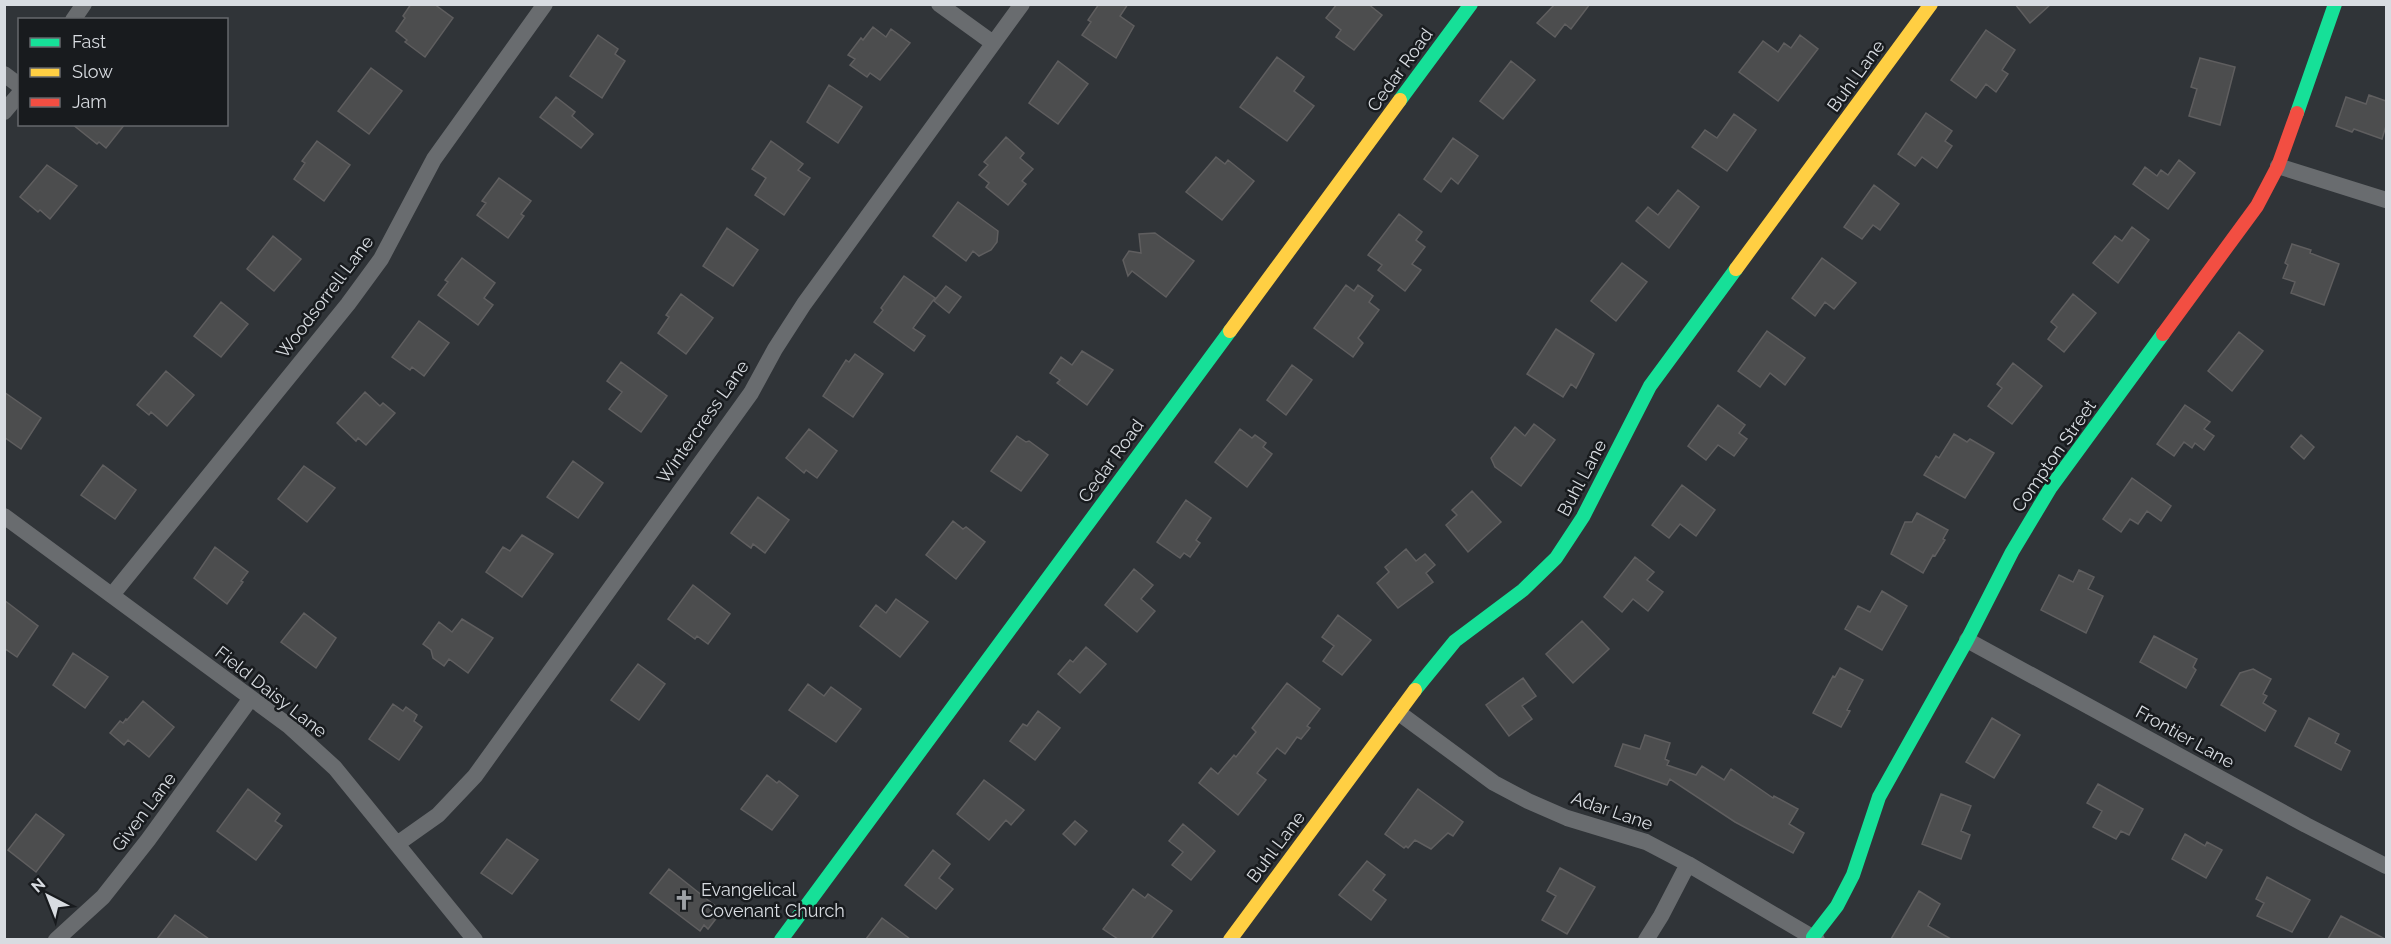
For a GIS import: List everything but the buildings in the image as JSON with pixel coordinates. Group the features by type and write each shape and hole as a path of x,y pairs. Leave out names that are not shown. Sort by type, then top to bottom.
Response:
{"street":[{"path":"74,18 84,4"},
{"name":"Woodsorrell Lane","path":"112,595 348,304 381,259 434,159 545,4"},
{"path":"939,4 993,44"},
{"name":"Wintercress Lane","path":"397,844 438,815 475,776 751,393 775,349 804,304 1022,4"},
{"name":"Cedar Road","path":"781,939 1471,4"},
{"name":"Buhl Lane","path":"1230,939 1432,667 1455,641 1523,590 1556,558 1583,517 1650,386 1931,4"},
{"name":"Compton Street","path":"1815,938 1848,886 1868,836 1879,797 1967,640 2012,552 2051,487 2257,206 2278,166 2335,4"},
{"path":"4,74 18,84"},
{"path":"4,112 18,95"},
{"path":"2278,166 2386,200"},
{"name":"Field Daisy Lane","path":"4,516 289,726 334,768 475,939"},
{"name":"Frontier Lane","path":"1967,640 2306,825 2386,866"},
{"name":"Given Lane","path":"56,939 103,897 148,840 250,698"},
{"name":"Adar Lane","path":"1399,713 1494,783 1567,818 1646,842 1815,938"},
{"path":"1646,939 1661,916 1688,864"}],"traffic: fast":[{"path":"1400,100 1471,4"},
{"path":"2297,113 2335,4"},
{"path":"1415,690 1455,641 1523,590 1556,558 1583,517 1650,386 1736,269"},
{"path":"781,940 1230,331"},
{"path":"1813,937 1837,906 1853,875 1879,797 1967,640 2012,552 2051,487 2163,334"}],"traffic: slow":[{"path":"1736,269 1931,4"},
{"path":"1230,331 1400,100"},
{"path":"1230,940 1415,690"}],"traffic: jam":[{"path":"2163,334 2257,206 2278,166 2297,113"}],"place":[{"name":"Evangelical Covenant Church","path":"684,900"}]}
